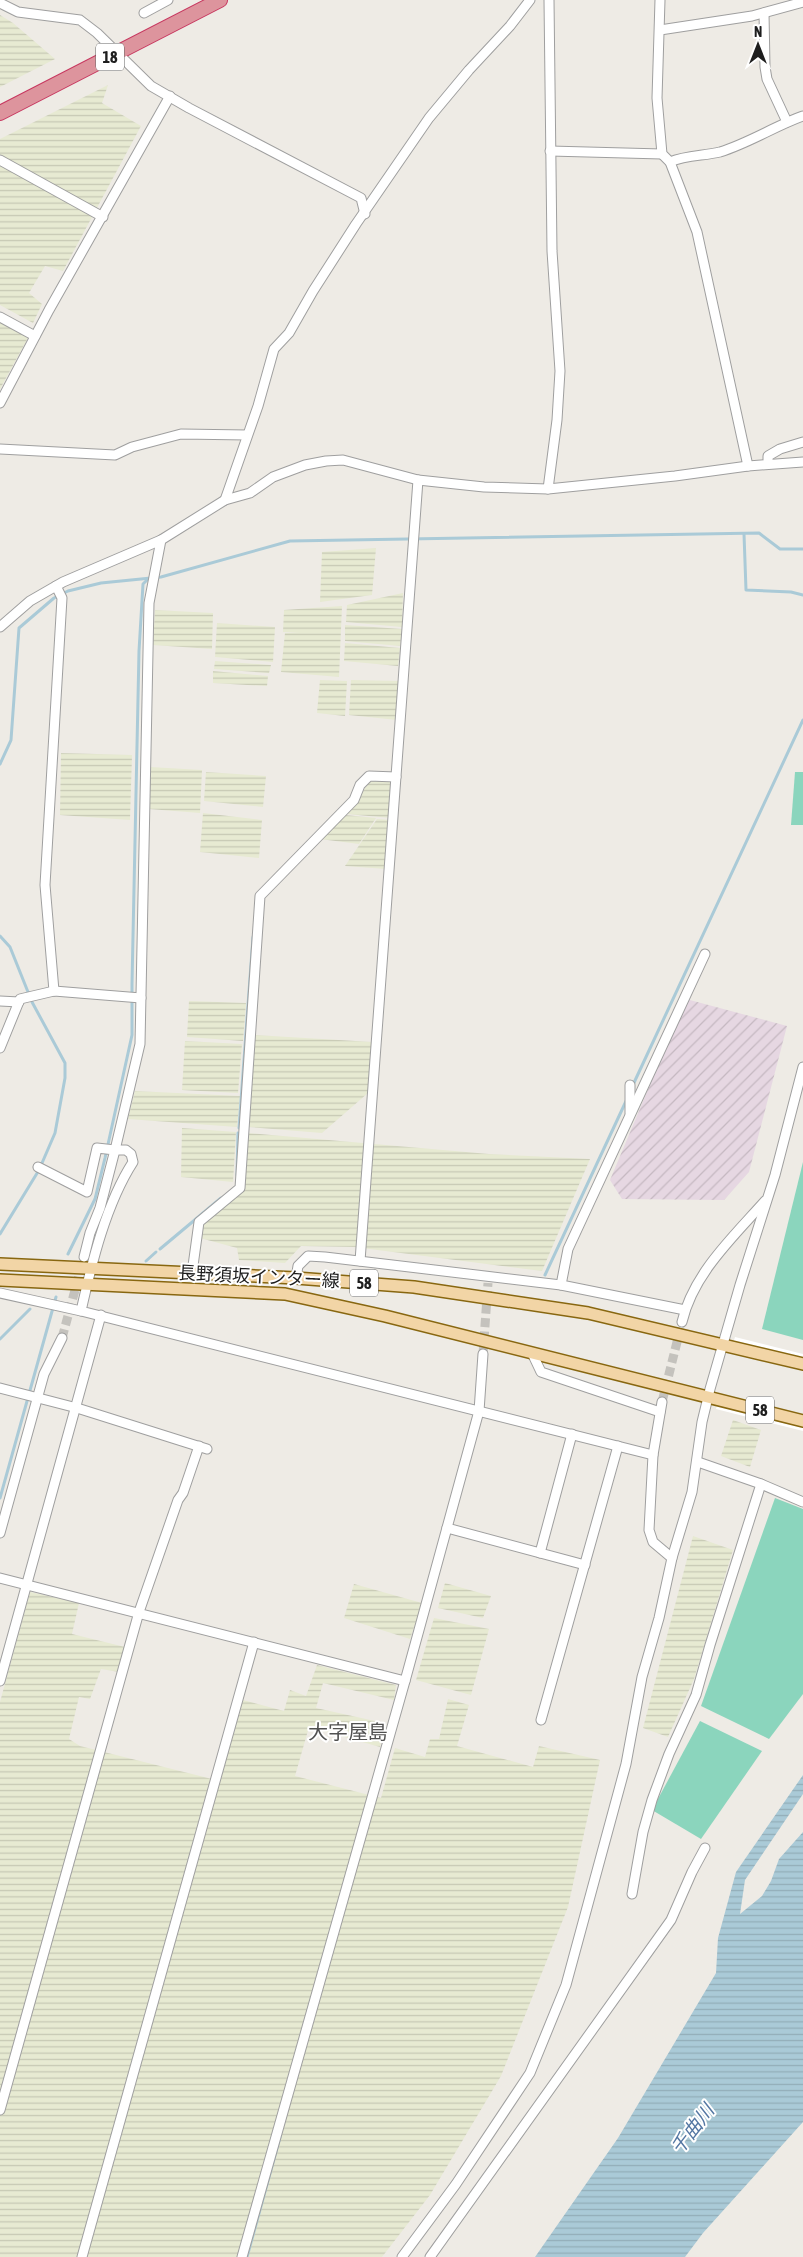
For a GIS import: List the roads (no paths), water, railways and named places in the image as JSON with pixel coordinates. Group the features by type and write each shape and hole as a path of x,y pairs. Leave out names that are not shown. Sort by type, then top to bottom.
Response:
{"highway":[{"name":"18","path":"0,113 220,0"}],"main road":[{"name":"長野須坂インター線","path":"0,1264 296,1278 414,1287 588,1314 728,1345 803,1364"},
{"name":"長野須坂インター線","path":"0,1280 285,1294 385,1316 803,1421"}],"street":[{"path":"144,13 168,0"},
{"path":"225,500 258,406 274,350 289,333 313,291 430,118 469,70 510,26 530,0"},
{"path":"548,489 557,420 560,371 552,251 549,0"},
{"path":"660,0 657,98 662,154 670,162 697,232 748,466"},
{"path":"660,30 764,13 803,2"},
{"path":"0,3 18,12 80,20 118,52 151,86 189,108 361,198 365,214"},
{"path":"764,13 764,67 766,79 787,122"},
{"path":"0,403 170,96"},
{"path":"670,162 680,158 719,152 803,116"},
{"path":"550,151 662,154"},
{"path":"0,160 103,217"},
{"path":"0,317 36,336"},
{"path":"0,449 115,455 132,447 181,434 247,435"},
{"path":"768,464 768,456 780,449 803,442"},
{"path":"0,627 30,601 59,591 161,540 225,500 250,493 273,477 288,471 326,461 343,460 418,480 484,487 548,489 748,466 803,462"},
{"path":"360,1261 418,480"},
{"path":"84,1256 90,1232 100,1208 140,1044 134,997 149,603 161,540"},
{"path":"54,992 45,885 59,591"},
{"path":"192,1273 200,1222 240,1188 260,896 354,800 360,785 369,776 396,777"},
{"path":"561,1285 568,1249 705,954"},
{"path":"0,1048 20,999 54,992 134,997"},
{"path":"0,1001 19,1002"},
{"path":"402,2257 456,2184 530,2073 566,1985 626,1764 642,1678 659,1618 672,1558 692,1492 698,1462 702,1422 713,1399 767,1199 776,1175 803,1068"},
{"path":"630,1084 630,1116"},
{"path":"40,1168 87,1192 97,1148 126,1150 131,1154 133,1162 119,1183 90,1268 81,1311"},
{"path":"682,1322 685,1310 705,1272 767,1199"},
{"path":"296,1278 298,1266 308,1256 561,1285 685,1310"},
{"path":"0,1293 101,1315 238,1352 360,1379 653,1454"},
{"path":"0,1681 77,1408 101,1315"},
{"path":"0,1533 35,1398 44,1374 62,1338"},
{"path":"532,1353 541,1372 660,1412"},
{"path":"242,2257 405,1681 479,1411 483,1354"},
{"path":"0,1388 77,1408 203,1448 178,1500 139,1612 0,2110"},
{"path":"662,1402 653,1454 648,1530 653,1542 672,1558"},
{"path":"540,1552 572,1434"},
{"path":"541,1720 618,1446"},
{"path":"698,1462 761,1484 803,1502"},
{"path":"632,1894 643,1832 652,1800 668,1754 696,1695 761,1484"},
{"path":"447,1528 585,1565"},
{"path":"0,1578 405,1681"},
{"path":"82,2257 254,1642"},
{"path":"430,2257 671,1920 692,1872 705,1848"}],"water":[{"name":"千曲川","path":"803,1775 803,1794 745,1880 740,1914 762,1896 771,1881 779,1859 803,1832 803,2122 703,2233 685,2257 535,2257 618,2138 716,1973 718,1938 736,1872"}],"waterway":[{"path":"0,764 11,740 19,628 54,598 68,591 101,583 161,577 290,541 759,533 780,549 803,549"},
{"path":"744,534 746,590 791,592 803,595"},
{"path":"68,1254 95,1199 132,1035 139,651 143,584 147,580"},
{"path":"632,1087 803,720"},
{"path":"0,936 10,947 28,992"},
{"path":"239,1128 253,937"},
{"path":"0,1234 39,1170 55,1133 65,1078 65,1063 32,1002"},
{"path":"545,1275 627,1099"},
{"path":"237,1175 238,1133"},
{"path":"160,1249 221,1198"},
{"path":"146,1261 156,1252"},
{"path":"0,1498 56,1297"},
{"path":"0,1339 30,1309"},
{"path":"247,2257 280,2137"}],"tunnel":[{"path":"62,1338 84,1257"},
{"path":"483,1354 488,1283"},
{"path":"662,1402 682,1322"}],"district":[{"name":"大字屋島","path":"348,1732"}]}
